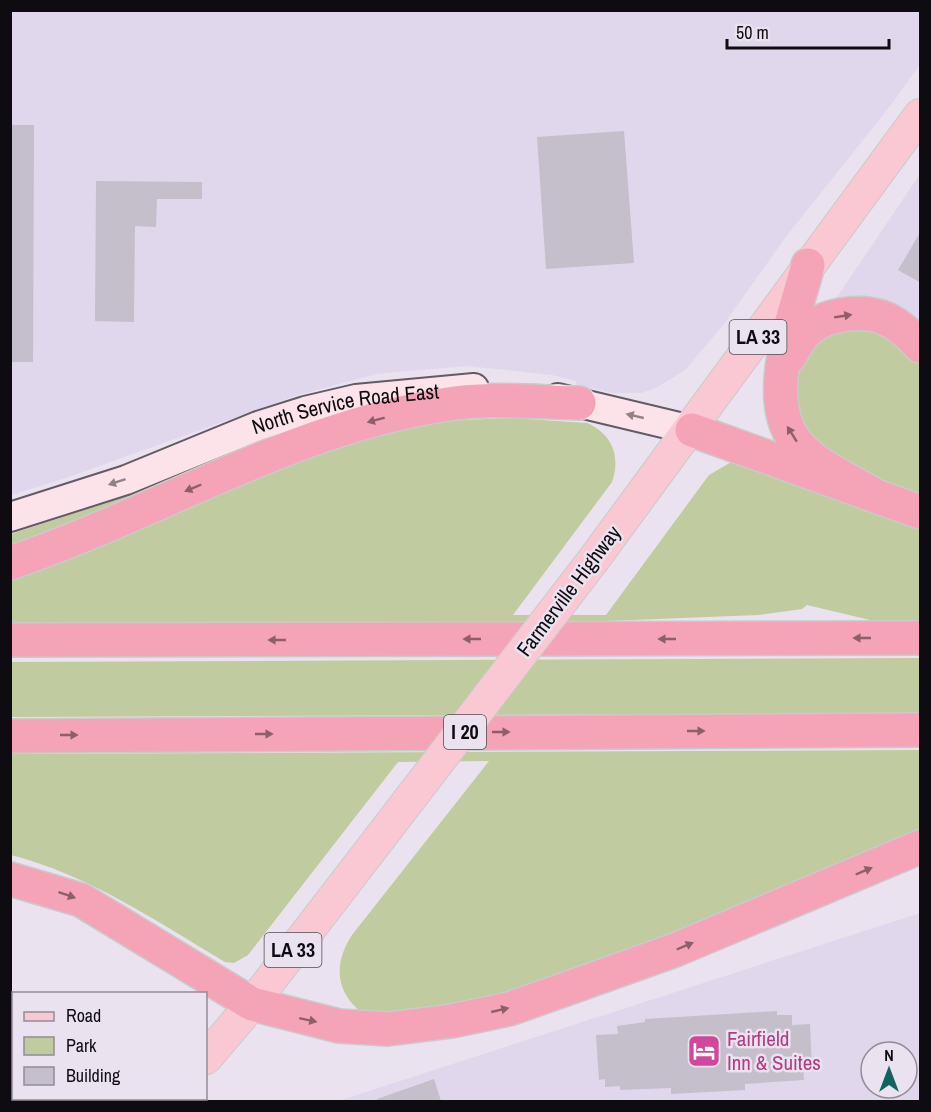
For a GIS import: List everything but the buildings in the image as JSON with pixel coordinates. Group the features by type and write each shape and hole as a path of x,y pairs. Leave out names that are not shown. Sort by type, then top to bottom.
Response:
{"highway":[{"path":"808,265 784,355 780,407 787,429 800,447 819,463 871,493"},
{"path":"780,385 789,358 798,341 820,322 837,316 868,315 884,318 899,327 921,346"},
{"path":"10,563 52,549 248,465 369,422 444,404 489,401 579,403"},
{"path":"692,430 921,512"},
{"path":"10,640 921,638"},
{"name":"I 20","path":"10,736 921,730"},
{"path":"10,879 81,900 252,1004 339,1026 388,1029 452,1021 509,1009 675,950 921,847"},
{"path":"151,944 168,966 182,992"}],"main road":[{"name":"Farmerville Highway","path":"207,1057 252,1004 692,430 808,265 921,115"},
{"name":"North Service Road East","path":"10,517 126,480 258,426 356,399 437,389 479,388 543,394 692,430"}],"shaded area":[{"path":"11,11 920,11 920,64 894,101 785,238 724,324 685,370 656,388 641,393 613,393 576,385 576,381 552,375 467,366 376,374 295,396 60,480 11,495"},
{"path":"920,174 920,334 835,300"},
{"path":"920,913 920,1101 338,1101"}],"green space":[{"path":"861,320 920,356 920,494 844,471 797,422 792,376 808,340"},
{"path":"509,418 587,423 603,433 615,455 615,472 612,482 513,615 606,615 709,475 733,461 920,523 920,620 870,620 807,605 802,609 758,615 607,621 11,625 10,578 327,446 443,421"},
{"path":"142,491 144,496 11,551 11,534"},
{"path":"920,658 920,713 11,717 10,662"},
{"path":"920,750 920,833 614,960 462,1007 365,1015 348,998 340,978 340,968 346,946 352,935 489,761 398,762 248,955 234,963 225,962 148,915 95,887 68,874 11,855 10,754"}],"place":[{"name":"Fairfield Inn & Suites","path":"704,1051"}]}
